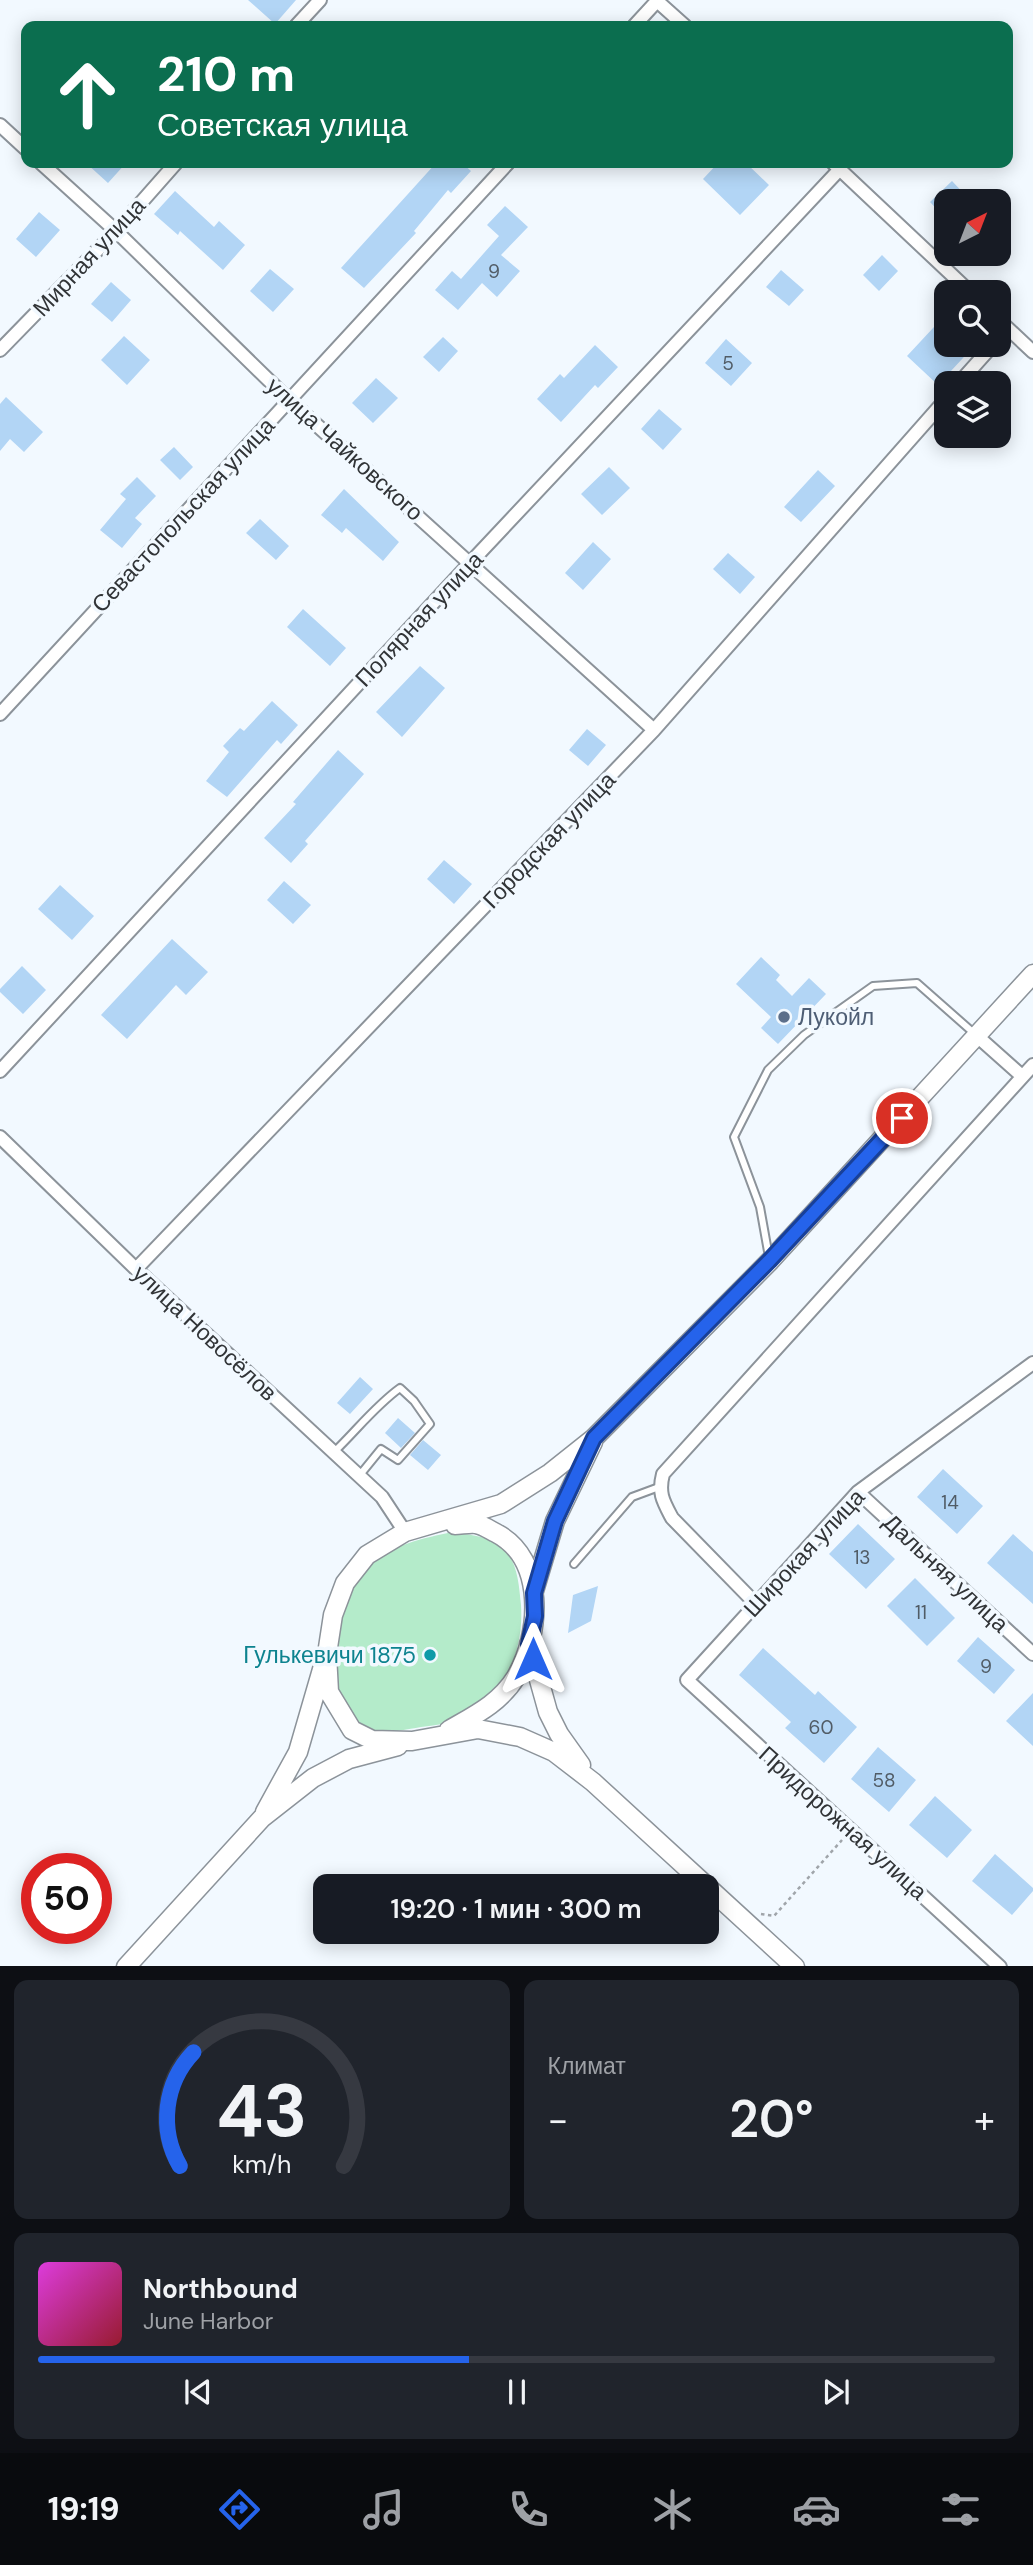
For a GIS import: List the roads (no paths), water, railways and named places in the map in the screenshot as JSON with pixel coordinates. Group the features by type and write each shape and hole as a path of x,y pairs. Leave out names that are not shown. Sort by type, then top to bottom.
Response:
{"main road":[{"path":"262,1818 298,1752 327,1654 333,1615 345,1583 367,1555 405,1532 501,1504 550,1473 594,1438 769,1261 1033,974"},
{"path":"534,1593 555,1521 594,1438"},
{"path":"430,1525 477,1524 507,1539 526,1563 534,1593 535,1616 529,1644 516,1677 490,1707 440,1735"},
{"path":"529,1644 548,1712 558,1734 593,1782"},
{"path":"327,1654 329,1692 352,1730 372,1740 411,1741"},
{"path":"126,1966 262,1818 313,1778 349,1759 411,1741 478,1730 520,1737 554,1752 593,1782 795,1966"}],"street":[{"path":"301,21 320,0"},
{"path":"639,21 657,1 679,21"},
{"path":"0,125 21,144"},
{"name":"улица Чайковского","path":"47,168 116,231 289,400 654,730"},
{"name":"Мирная улица","path":"0,351 116,231 172,168"},
{"name":"Севастопольская улица","path":"0,714 503,168"},
{"name":"Полярная улица","path":"0,1071 834,168"},
{"path":"838,168 957,280"},
{"path":"1011,336 1033,352"},
{"path":"970,371 982,357"},
{"name":"Городская улица","path":"136,1269 654,730 934,413"},
{"path":"977,1036 1023,1076"},
{"path":"756,1604 672,1518 659,1487 663,1474 1033,1066"},
{"name":"улица Новосёлов","path":"0,1137 136,1269 382,1497 405,1532"},
{"name":"Широкая улица","path":"687,1680 858,1492 1033,1363"},
{"name":"Дальняя улица","path":"858,1492 1033,1654"},
{"name":"Придорожная улица","path":"687,1680 1000,1966"}],"lane":[{"path":"769,1261 760,1207 734,1137 768,1070 804,1035 873,986 917,983 977,1036"},
{"path":"333,1452 370,1418 384,1400 400,1388 414,1401 430,1424 398,1460 381,1449 359,1476"},
{"path":"574,1564 632,1497 659,1487"}],"place":[{"name":"Лукойл","path":"784,1017"},
{"name":"Гулькевичи 1875","path":"430,1655"}]}
